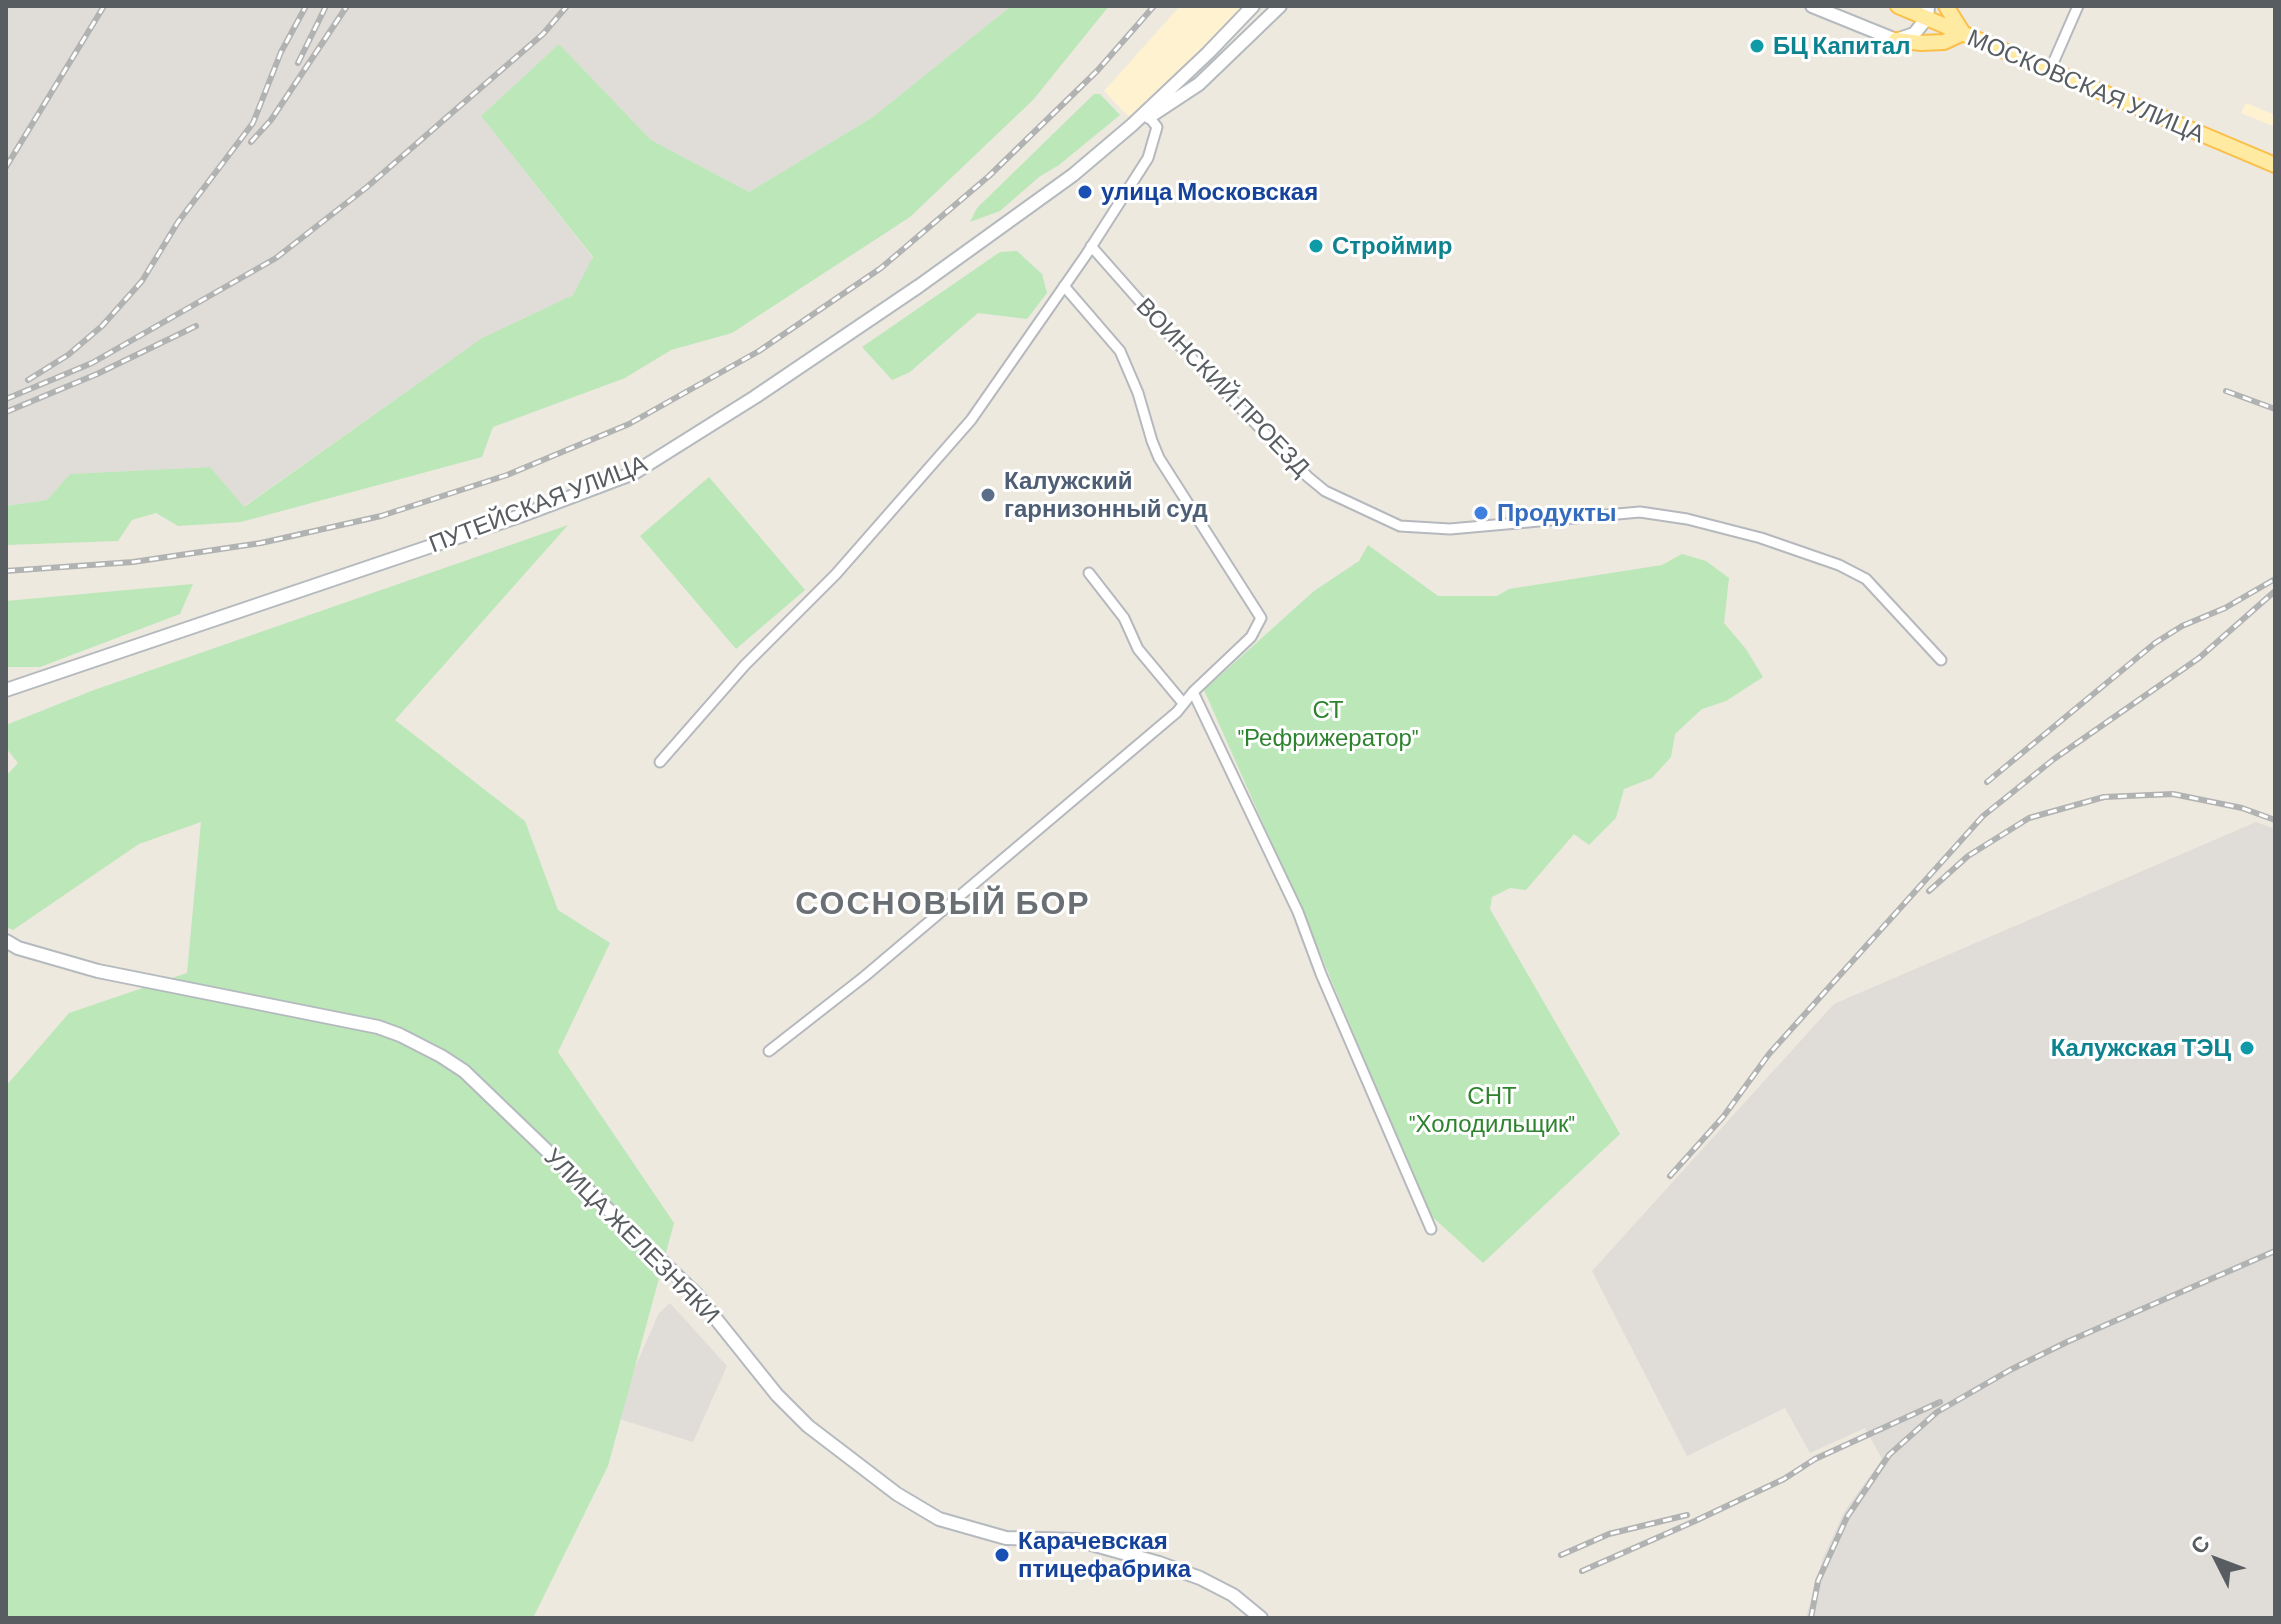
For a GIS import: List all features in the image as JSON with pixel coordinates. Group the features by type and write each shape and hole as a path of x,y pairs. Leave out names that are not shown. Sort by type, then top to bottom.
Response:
{"main road":[{"name":"МОСКОВСКАЯ УЛИЦА","path":"1898,6 1928,12 1963,33 2275,165"},
{"path":"1896,40 1944,42 1963,33 1946,6"}],"street":[{"name":"ПУТЕЙСКАЯ УЛИЦА","path":"6,690 505,521 634,473 755,397 919,286 1073,175 1132,125 1253,6"},
{"name":"ПУТЕЙСКАЯ УЛИЦА","path":"1132,125 1149,117 1207,76 1280,6"},
{"path":"1812,6 1896,40 1914,34 1928,12"},
{"path":"2050,70 2078,6"},
{"path":"660,762 745,665 836,574 971,420 1148,158 1157,127 1149,117"},
{"name":"ВОИНСКИЙ ПРОЕЗД","path":"1091,246 1174,340 1325,491 1400,526 1450,529 1640,512 1687,519 1761,538 1839,565 1866,579 1941,660"},
{"path":"769,1051 877,966 1177,712 1193,692 1251,637 1261,618 1159,458 1138,393 1120,351 1064,286"},
{"path":"1089,573 1124,618 1138,649 1183,703"},
{"path":"1193,692 1298,912 1321,974 1431,1229"},
{"name":"УЛИЦА ЖЕЛЕЗНЯКИ","path":"6,941 18,948 98,971 378,1027 441,1056 464,1071 696,1294 777,1395 808,1426 897,1494 939,1519 1006,1538 1077,1540 1159,1563 1200,1578 1233,1595 1261,1618"}],"shaded area":[{"path":"6,6 1011,6 873,117 749,192 651,140 559,44 481,116 593,258 573,295 482,338 243,507 210,467 70,474 47,500 6,506"},
{"path":"1180,6 1244,6 1179,74 1130,118 1104,91"},
{"path":"2246,103 2275,115 2275,127 2241,113"},
{"path":"2256,822 2275,829 2275,1618 1806,1618 1823,1558 1844,1512 1882,1459 1865,1428 1810,1453 1785,1408 1687,1456 1592,1271 1834,1004"},
{"path":"670,1303 727,1366 693,1442 613,1417 659,1313"}],"green space":[{"path":"1011,6 1109,6 1033,100 910,217 732,333 671,350 625,378 493,427 482,457 241,522 178,526 156,513 132,520 118,541 6,545 6,506 47,500 70,474 210,467 244,507 482,338 573,295 593,257 481,116 559,44 651,140 749,192 873,117"},
{"path":"1094,94 1100,94 1120,115 1000,211 970,222 977,208"},
{"path":"1017,251 1042,274 1047,293 1027,319 978,313 910,372 892,380 862,347 1000,252"},
{"path":"709,477 805,590 736,649 640,536"},
{"path":"568,525 395,720 525,821 558,910 610,943 558,1052 674,1223 608,1466 533,1618 6,1618 6,1086 69,1013 187,973 201,822 139,844 13,930 6,927 6,776 18,763 6,748 6,725 94,690"},
{"path":"1368,545 1438,596 1497,596 1509,589 1662,565 1682,554 1706,561 1729,578 1724,623 1746,649 1763,677 1726,701 1702,709 1675,734 1671,757 1652,778 1624,789 1616,818 1589,845 1574,834 1526,890 1510,888 1492,897 1490,909 1620,1134 1483,1263 1428,1213 1316,943 1204,690 1314,591 1359,561"},
{"path":"193,584 180,614 40,667 6,667 6,601"}],"railway":[{"path":"6,167 104,6"},
{"path":"28,380 68,355 102,326 142,281 178,222 253,123 281,52 306,6"},
{"path":"298,63 326,6"},
{"path":"251,142 271,120 347,6"},
{"path":"6,399 92,363 276,258 367,187 543,34 567,6"},
{"path":"6,571 133,562 261,543 381,516 507,475 629,424 759,351 881,268 989,176 1097,71 1154,6"},
{"path":"6,412 97,374 196,326"},
{"path":"2226,391 2275,409"},
{"path":"1987,782 2155,643 2275,579"},
{"path":"1670,1176 1723,1117 1769,1054 1983,816 2054,759 2199,658 2275,591"},
{"path":"1929,891 1968,856 2029,818 2104,797 2173,794 2242,808 2275,820"},
{"path":"1811,1618 1818,1581 1847,1517 1889,1455 1937,1412 2010,1370 2069,1341 2275,1251"},
{"path":"1582,1571 1784,1479 1815,1459 1940,1402"},
{"path":"1561,1555 1609,1534 1687,1515"}],"place":[{"name":"БЦ Капитал","path":"1757,46"},
{"name":"улица Московская","path":"1085,192"},
{"name":"Строймир","path":"1316,246"},
{"name":"Калужский гарнизонный суд","path":"988,495"},
{"name":"Продукты","path":"1481,513"},
{"name":"Калужская ТЭЦ","path":"2247,1048"},
{"name":"Карачевская птицефабрика","path":"1002,1555"}],"district":[{"name":"СОСНОВЫЙ БОР","path":"943,903"}],"park label":[{"name":"СТ \"Рефрижератор\"","path":"1328,724"},
{"name":"СНТ \"Холодильщик\"","path":"1492,1110"}]}
